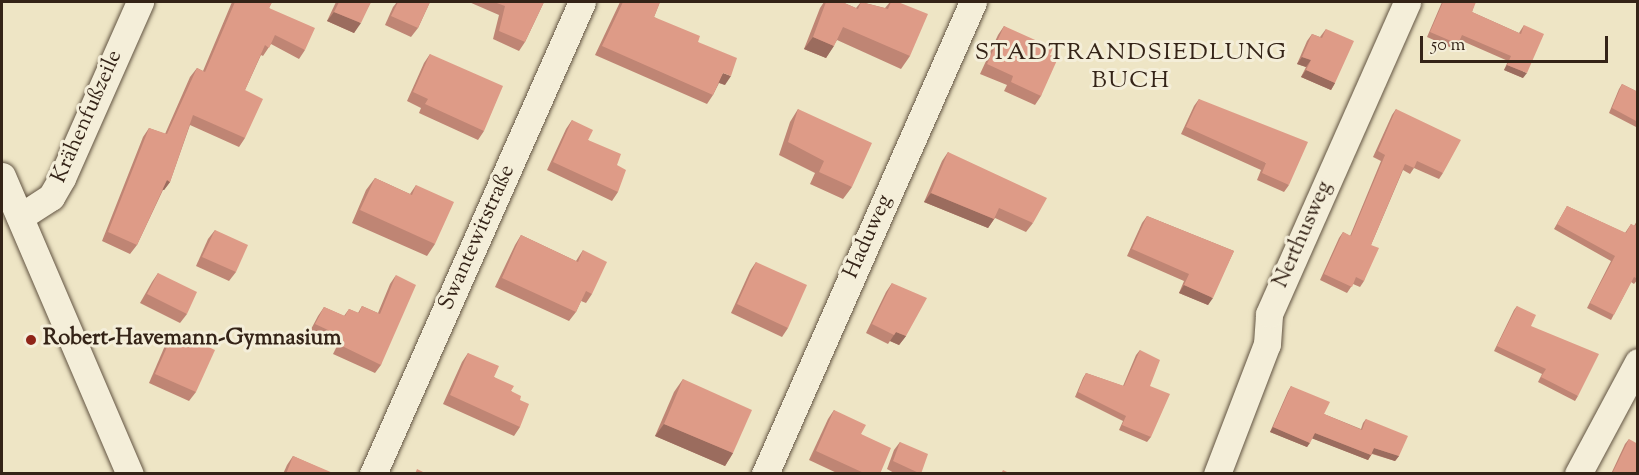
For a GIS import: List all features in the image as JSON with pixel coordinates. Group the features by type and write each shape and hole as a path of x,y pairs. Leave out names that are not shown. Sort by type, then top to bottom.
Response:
{"street":[{"name":"Krähenfußzeile","path":"20,217 51,197 62,178 140,2"},
{"name":"Swantewitstraße","path":"373,474 582,2"},
{"name":"Haduweg","path":"765,474 973,2"},
{"name":"Nerthusweg","path":"1217,474 1266,345 1269,314 1407,2"},
{"path":"2,176 130,474"},
{"path":"1578,474 1638,362"}],"building":[{"path":"235,2 272,2 269,8 315,28 305,50 275,35 269,48 265,45 245,90 263,99 245,138 193,115 170,182 167,180 137,245 108,232 149,128 167,134 197,68 205,72"},
{"path":"339,2 371,2 361,23 334,12"},
{"path":"398,2 430,2 418,28 391,16"},
{"path":"494,2 544,2 525,42 499,31 505,6"},
{"path":"623,2 660,2 654,17 700,36 698,42 737,58 731,76 723,73 713,95 602,46"},
{"path":"826,2 842,2 858,9 861,2 888,9 891,2 898,2 928,14 910,56 843,27 834,46 813,37"},
{"path":"1443,2 1476,2 1472,12 1521,34 1524,25 1544,34 1527,73 1507,65 1511,56 1462,35 1458,44 1430,32"},
{"path":"1004,26 1053,48 1050,55 1058,58 1041,96 1011,82 1013,76 987,64"},
{"path":"1326,29 1354,41 1335,83 1306,70 1311,60 1302,57 1312,34 1322,38"},
{"path":"430,54 503,86 484,131 425,104 428,99 413,92"},
{"path":"1622,84 1638,92 1638,122 1612,108"},
{"path":"1199,99 1308,142 1289,185 1262,173 1266,163 1186,127"},
{"path":"798,109 872,143 852,187 819,172 824,161 788,142"},
{"path":"1396,109 1461,140 1443,173 1417,161 1414,168 1405,164 1371,245 1379,248 1364,281 1356,277 1352,287 1324,274 1343,232 1351,236 1385,155 1378,151"},
{"path":"572,120 593,130 588,140 621,154 617,165 626,170 618,192 553,162"},
{"path":"948,152 1047,198 1033,223 999,208 994,219 931,193"},
{"path":"375,178 412,195 416,185 454,202 435,244 360,210"},
{"path":"1567,206 1626,233 1631,224 1635,226 1638,221 1638,279 1634,277 1614,315 1590,303 1615,256 1557,224"},
{"path":"1147,216 1234,251 1213,298 1184,285 1189,274 1132,249"},
{"path":"215,230 248,245 236,272 202,257"},
{"path":"521,235 578,262 583,250 607,262 592,294 586,291 576,312 502,278"},
{"path":"756,262 807,285 788,328 737,304"},
{"path":"158,273 197,292 187,314 147,294"},
{"path":"396,275 416,285 381,365 340,345 343,337 315,324 324,307 345,316 349,309 359,313 362,306 380,314"},
{"path":"892,283 927,298 906,336 896,332 894,335 872,324"},
{"path":"1517,306 1536,315 1531,326 1599,354 1578,396 1541,377 1546,369 1497,346"},
{"path":"174,331 215,350 196,392 155,374"},
{"path":"1140,350 1160,360 1150,386 1170,394 1151,437 1122,425 1126,416 1078,392 1086,373 1124,386"},
{"path":"468,353 499,366 494,377 514,386 511,391 521,396 520,400 529,404 520,427 450,395"},
{"path":"683,379 752,410 733,453 664,424"},
{"path":"1291,386 1330,402 1324,414 1362,430 1366,419 1408,436 1399,456 1374,448 1371,455 1315,433 1310,443 1273,427"},
{"path":"834,410 866,425 861,434 891,448 880,474 866,474 816,451"},
{"path":"1629,439 1638,444 1638,474 1612,474"},
{"path":"900,442 928,454 921,474 893,461"},
{"path":"293,456 333,473 333,474 286,474"},
{"path":"417,469 427,474 415,474"}],"place":[{"name":"Robert-Havemann-Gymnasium","path":"31,340"}],"district":[{"name":"STADTRANDSIEDLUNG BUCH","path":"1131,68"}]}
